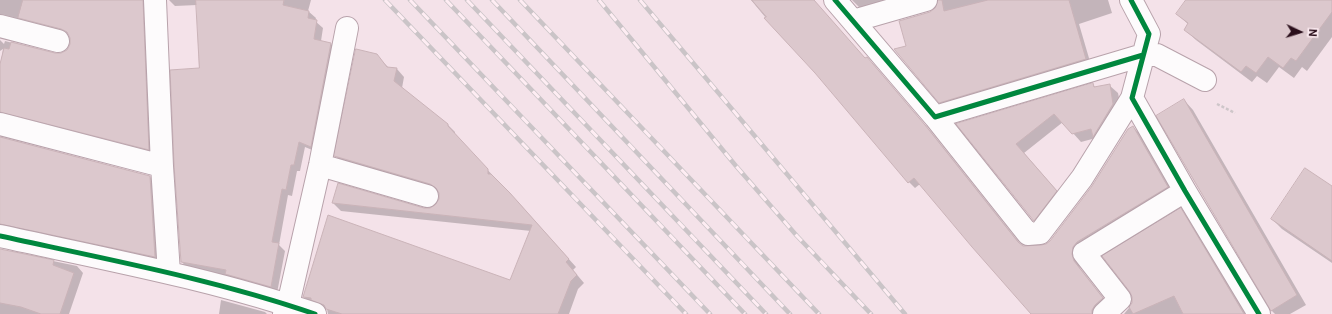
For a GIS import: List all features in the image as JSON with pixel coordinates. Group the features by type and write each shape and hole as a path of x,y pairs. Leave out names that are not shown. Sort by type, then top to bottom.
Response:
{"street":[{"path":"155,0 162,166 169,273"},
{"path":"836,0 935,117 1028,234 1040,233 1082,178 1132,98 1148,34 1131,0"},
{"path":"853,21 926,0"},
{"path":"0,26 58,41"},
{"path":"286,309 320,165 347,28"},
{"path":"935,117 1143,55 1157,55 1205,80"},
{"path":"1132,98 1185,191 1259,314"},
{"path":"0,124 162,166"},
{"path":"320,165 427,196"},
{"path":"1104,314 1120,299 1084,253 1185,191"},
{"path":"0,236 169,273 286,309 315,314"}],"building":[{"path":"23,0 143,0 149,150 0,112 0,64 4,48 9,49 11,42 55,53 61,53 67,50 70,44 70,38 67,32 61,29 18,18"},
{"path":"196,0 284,0 283,5 309,11 308,18 317,20 314,39 331,43 311,147 299,142 294,165 291,165 286,190 282,189 272,242 279,243 271,287 225,274 226,270 181,262 174,165 170,70 199,68"},
{"path":"752,0 814,0 865,58 867,57 925,125 1018,242 1023,246 1041,245 1050,241 1092,186 1128,129 1133,126 1168,187 1077,242 1073,247 1072,254 1074,261 1103,298 1095,305 1092,310 1092,314 1031,314 914,178 908,183 815,73 764,18 766,17"},
{"path":"938,0 942,0 944,11 988,0 1069,0 1086,59 939,103 894,49 906,46 899,21 930,12 935,8"},
{"path":"1186,0 1332,0 1332,12 1296,61 1291,58 1283,68 1268,57 1256,73 1246,66 1241,72 1184,30 1188,23 1176,14"},
{"path":"356,49 377,54 387,67 397,68 394,81 448,124 448,126 488,169 488,174 491,174 510,193 569,259 566,262 577,275 571,281 558,314 342,314 326,309 324,305 311,300 311,298 303,297 328,215 510,280 532,225 332,203 338,183 424,208 430,208 435,205 439,199 439,193 436,188 430,184 334,156"},
{"path":"1093,83 1094,87 1110,84 1113,104 1093,137 1091,129 1072,134 1054,114 1016,144 1057,191 1034,221 956,124"},
{"path":"1184,99 1297,295 1271,311 1156,116"},
{"path":"0,137 150,176 155,257 0,224"},
{"path":"1305,168 1332,186 1332,261 1271,219"},
{"path":"1181,208 1244,314 1183,314 1174,296 1133,314 1129,307 1132,303 1130,292 1102,256"},
{"path":"0,249 54,260 53,265 74,273 60,314 41,314 21,307 0,303"}],"railway":[{"path":"385,0 686,314"},
{"path":"410,0 710,314"},
{"path":"446,0 745,314"},
{"path":"467,0 766,314"},
{"path":"492,0 790,314"},
{"path":"520,0 819,314"},
{"path":"599,0 736,166 797,236 871,314"},
{"path":"640,0 905,314"}],"cycle path":[{"path":"835,0 935,117 1143,55"},
{"path":"1131,0 1149,34 1132,98 1185,191 1259,314"},
{"path":"0,236 198,280 238,290 315,314"}]}
